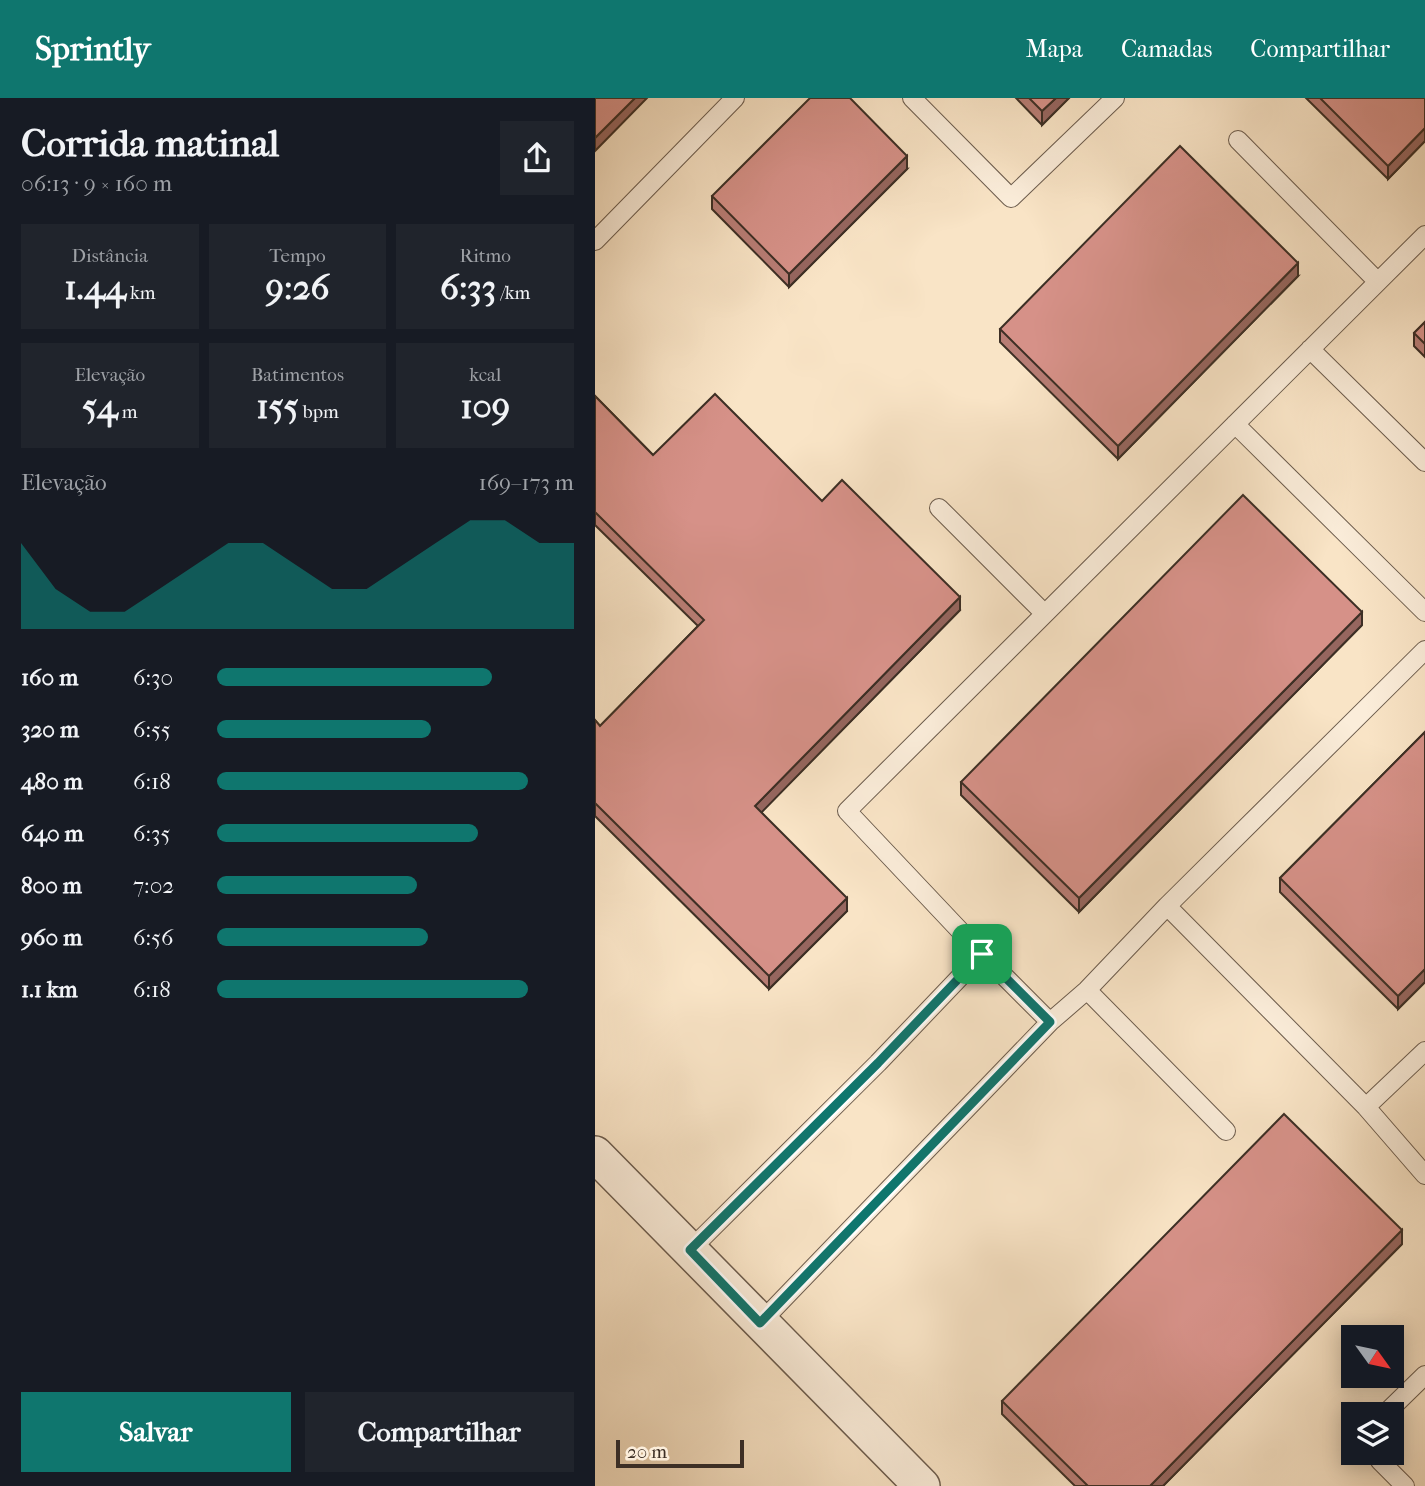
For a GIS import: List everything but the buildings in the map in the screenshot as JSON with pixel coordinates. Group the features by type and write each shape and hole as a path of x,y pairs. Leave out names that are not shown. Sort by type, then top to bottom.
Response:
{"street":[{"path":"595,1154 922,1486"}],"lane":[{"path":"595,241 735,98"},
{"path":"912,98 1011,198 1115,98"},
{"path":"1238,141 1377,281"},
{"path":"1050,1022 847,811 1425,235"},
{"path":"1310,349 1425,462"},
{"path":"1235,424 1425,612"},
{"path":"939,508 1044,613"},
{"path":"760,1323 1050,1022 1087,990 1167,906 1425,650"},
{"path":"1167,906 1366,1107 1425,1175"},
{"path":"690,1250 878,1063 982,954"},
{"path":"1087,990 1226,1131"},
{"path":"1366,1107 1425,1051"},
{"path":"1397,1402 1425,1375"},
{"path":"1384,1465 1405,1486"}],"route":[{"path":"982,954 1050,1022 760,1323 690,1250 878,1063 982,954"}]}
